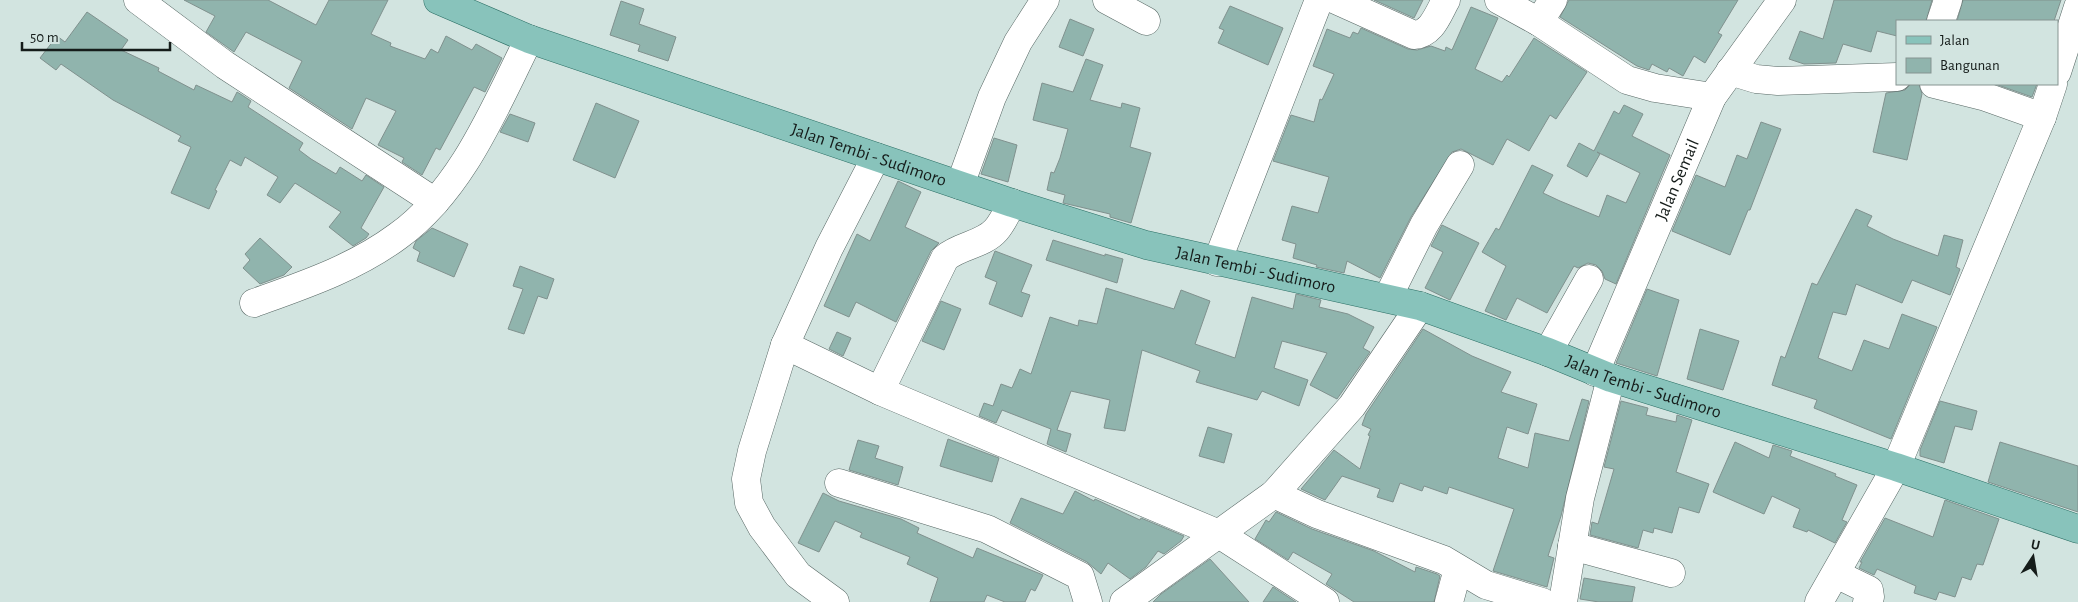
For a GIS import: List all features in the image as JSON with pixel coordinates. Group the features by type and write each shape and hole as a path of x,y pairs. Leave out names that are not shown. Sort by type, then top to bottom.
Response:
{"main road":[{"name":"Jalan Tembi - Sudimoro","path":"438,0 529,39 1012,203 1146,244 1218,262 1388,297 1420,306 1548,352 1603,375 1896,467 2078,529"}],"street":[{"path":"138,0 225,66 435,202"},
{"path":"960,185 992,97 1018,42 1045,0"},
{"path":"1107,0 1146,21"},
{"path":"1218,262 1319,0"},
{"path":"1336,0 1414,35 1422,34 1429,30 1446,0"},
{"path":"1499,0 1546,11 1627,80 1655,88 1712,97"},
{"name":"Jalan Semail","path":"1563,602 1603,375 1712,97 1782,0"},
{"path":"1940,20 1948,0"},
{"path":"2058,69 2078,7"},
{"path":"254,303 322,278 400,236 435,202 464,162 480,135 529,39"},
{"path":"1730,71 1756,79 1778,81 1896,76"},
{"path":"1938,85 1986,97 2042,117"},
{"path":"1819,602 1896,467 2042,117 2053,85"},
{"path":"835,602 798,575 754,517 746,492 746,479 752,450 785,345 829,248 876,157"},
{"path":"1388,297 1424,225 1460,165"},
{"path":"880,392 945,258 959,248 990,236 1000,225 1012,203"},
{"path":"1548,352 1589,279"},
{"path":"1124,602 1274,494 1352,406 1420,306"},
{"path":"785,345 880,392 1218,534 1325,602"},
{"path":"839,483 939,513 1000,535 1080,576 1088,602"},
{"path":"1274,494 1317,514 1423,552 1486,585 1542,602"},
{"path":"1572,546 1671,573"},
{"path":"1449,602 1458,569"},
{"path":"1836,574 1868,590 1870,597 1867,602"}],"building":[{"path":"184,0 268,0 316,25 329,0 388,0 371,34 391,43 390,46 425,59 431,49 438,53 446,36 472,50 476,44 502,58 485,92 474,87 440,150 436,148 422,175 402,162 404,158 378,145 396,111 366,98 352,129 289,88 302,61 246,32 234,52 206,32 215,16"},
{"path":"1374,0 1423,0 1414,18"},
{"path":"1569,0 1738,0 1718,33 1722,35 1705,63 1694,56 1683,76 1669,68 1667,72 1652,64 1649,70 1637,66 1560,17"},
{"path":"1834,0 1932,0 1926,20 1896,20 1896,36 1877,31 1871,52 1843,44 1836,63 1804,64 1789,59 1800,31 1823,39"},
{"path":"1963,0 2061,0 2054,20 1957,20"},
{"path":"621,1 644,9 639,24 676,37 668,61 638,51 640,45 610,35"},
{"path":"1230,6 1283,28 1268,65 1218,43 1224,30 1219,28"},
{"path":"1471,7 1498,18 1475,69 1502,82 1507,75 1509,77 1534,38 1587,72 1556,119 1550,115 1529,151 1507,139 1493,165 1461,149 1452,152 1411,217 1380,278 1347,261 1344,273 1316,267 1317,265 1293,258 1296,244 1282,240 1292,206 1318,213 1329,177 1273,161 1291,115 1314,122 1320,99 1322,100 1334,74 1313,66 1327,29 1350,38 1353,32 1358,34 1361,28 1408,49 1417,50 1431,46 1445,51 1446,47 1452,50"},
{"path":"87,12 128,40 121,50 159,68 158,71 194,90 196,85 232,102 237,92 251,101 248,107 303,143 299,150 311,159 336,174 340,167 362,181 366,175 384,187 361,228 369,234 366,238 353,246 329,227 341,212 295,183 280,203 267,195 278,177 245,157 241,166 230,160 215,190 217,191 209,209 171,193 191,147 178,141 181,136 113,100 61,64 56,70 40,58 57,36 65,42"},
{"path":"1070,19 1094,29 1083,56 1059,47"},
{"path":"1086,59 1103,65 1090,100 1121,108 1122,103 1140,108 1130,147 1151,153 1131,223 1110,217 1110,214 1063,203 1065,195 1047,190 1051,172 1054,173 1060,158 1068,129 1033,120 1042,83 1073,92"},
{"path":"1910,85 1919,85 1922,94 1907,160 1873,152 1886,93 1905,90"},
{"path":"1998,85 2037,85 2032,97"},
{"path":"596,103 639,121 615,178 573,160"},
{"path":"1624,105 1643,114 1632,136 1670,155 1616,284 1605,279 1602,271 1596,265 1588,263 1578,268 1574,266 1547,313 1517,298 1506,320 1485,311 1506,266 1482,252 1496,228 1499,230 1532,165 1553,175 1543,193 1599,217 1607,195 1626,203 1640,173 1597,152 1600,154 1587,177 1567,166 1579,143 1594,151 1614,111 1619,114"},
{"path":"510,114 535,123 528,142 500,132"},
{"path":"1761,122 1781,129 1750,210 1748,210 1730,255 1672,231 1696,175 1725,187 1737,155 1747,159"},
{"path":"994,138 1017,145 1008,182 981,174"},
{"path":"898,181 921,192 905,227 939,243 931,251 896,322 856,302 849,317 824,306 857,234 870,241"},
{"path":"1856,209 1872,216 1867,226 1893,239 1938,256 1944,235 1963,240 1956,267 1960,269 1950,295 1912,280 1902,303 1856,284 1846,315 1833,312 1818,358 1852,371 1864,340 1889,349 1902,314 1937,327 1891,439 1814,408 1817,400 1772,385 1781,356 1785,358 1812,283 1817,285"},
{"path":"1442,225 1479,243 1450,300 1425,288 1443,252 1431,246"},
{"path":"432,228 468,244 454,277 417,261 420,252 413,248 416,241"},
{"path":"260,238 292,267 284,275 260,284 243,268 250,260 245,254"},
{"path":"1053,240 1105,256 1105,254 1123,259 1117,283 1046,260"},
{"path":"995,251 1032,265 1021,292 1030,295 1022,317 989,304 997,282 985,277"},
{"path":"520,266 554,279 547,299 538,296 524,334 508,329 523,289 513,286"},
{"path":"1106,288 1174,309 1181,290 1210,301 1195,344 1235,358 1252,297 1293,309 1296,294 1321,300 1319,307 1348,314 1374,327 1363,348 1370,352 1337,399 1310,385 1327,353 1282,341 1274,368 1308,380 1299,406 1262,391 1257,400 1196,382 1200,371 1142,350 1125,431 1104,428 1110,400 1071,391 1057,430 1071,434 1066,452 1047,444 1051,429 1002,410 996,423 979,416 984,403 993,406 1001,384 1012,388 1020,369 1031,374 1050,317 1078,326 1079,320 1097,324"},
{"path":"1647,289 1679,300 1657,376 1616,363"},
{"path":"941,301 961,309 944,350 922,341"},
{"path":"1423,329 1472,356 1511,372 1501,392 1537,404 1528,434 1507,427 1498,458 1528,468 1535,433 1569,441 1582,399 1589,401 1561,516 1548,556 1554,558 1547,587 1493,571 1514,509 1449,487 1447,494 1424,486 1422,491 1400,483 1393,502 1377,497 1380,489 1342,476 1325,500 1301,489 1334,450 1360,469 1371,429 1362,425 1366,414"},
{"path":"1700,329 1739,341 1723,390 1687,379"},
{"path":"837,332 851,338 843,356 829,349"},
{"path":"1621,401 1648,408 1646,415 1676,422 1677,415 1692,420 1676,472 1709,484 1699,513 1679,507 1672,533 1654,528 1653,533 1643,530 1638,548 1590,535 1592,522 1598,524 1614,469 1604,467"},
{"path":"1940,401 1977,411 1972,430 1955,426 1944,463 1920,456 1920,450"},
{"path":"1208,427 1232,434 1224,463 1199,456"},
{"path":"948,439 999,458 992,482 940,466"},
{"path":"858,440 879,446 875,458 903,467 898,485 849,470"},
{"path":"1735,442 1769,458 1773,445 1792,451 1790,456 1836,474 1835,476 1857,485 1842,520 1847,522 1835,543 1808,530 1807,532 1793,527 1800,509 1772,496 1764,514 1713,492"},
{"path":"2000,442 2078,466 2078,512 1988,482"},
{"path":"1075,491 1140,520 1141,518 1184,536 1181,541 1164,554 1158,551 1146,567 1130,579 1108,563 1101,574 1087,562 1010,523 1021,498 1063,514"},
{"path":"823,493 839,501 901,519 919,528 917,533 973,558 977,548 1043,575 1035,591 1031,589 1025,602 1005,602 987,595 984,602 930,602 938,578 907,564 910,557 860,537 862,533 835,521 819,552 798,543"},
{"path":"1945,500 1999,519 1983,565 1977,564 1971,580 1962,577 1955,597 1939,592 1936,600 1914,593 1916,586 1877,569 1874,575 1859,568 1862,562 1860,562 1885,518 1933,537"},
{"path":"1276,512 1312,529 1374,551 1415,572 1416,567 1437,574 1440,576 1434,602 1354,602 1326,584 1332,574 1293,552 1288,560 1255,539 1266,520 1269,522"},
{"path":"1210,559 1249,602 1153,602 1161,594"},
{"path":"1584,578 1635,587 1632,602 1599,602 1580,599"},
{"path":"1273,587 1296,602 1263,602"}]}
